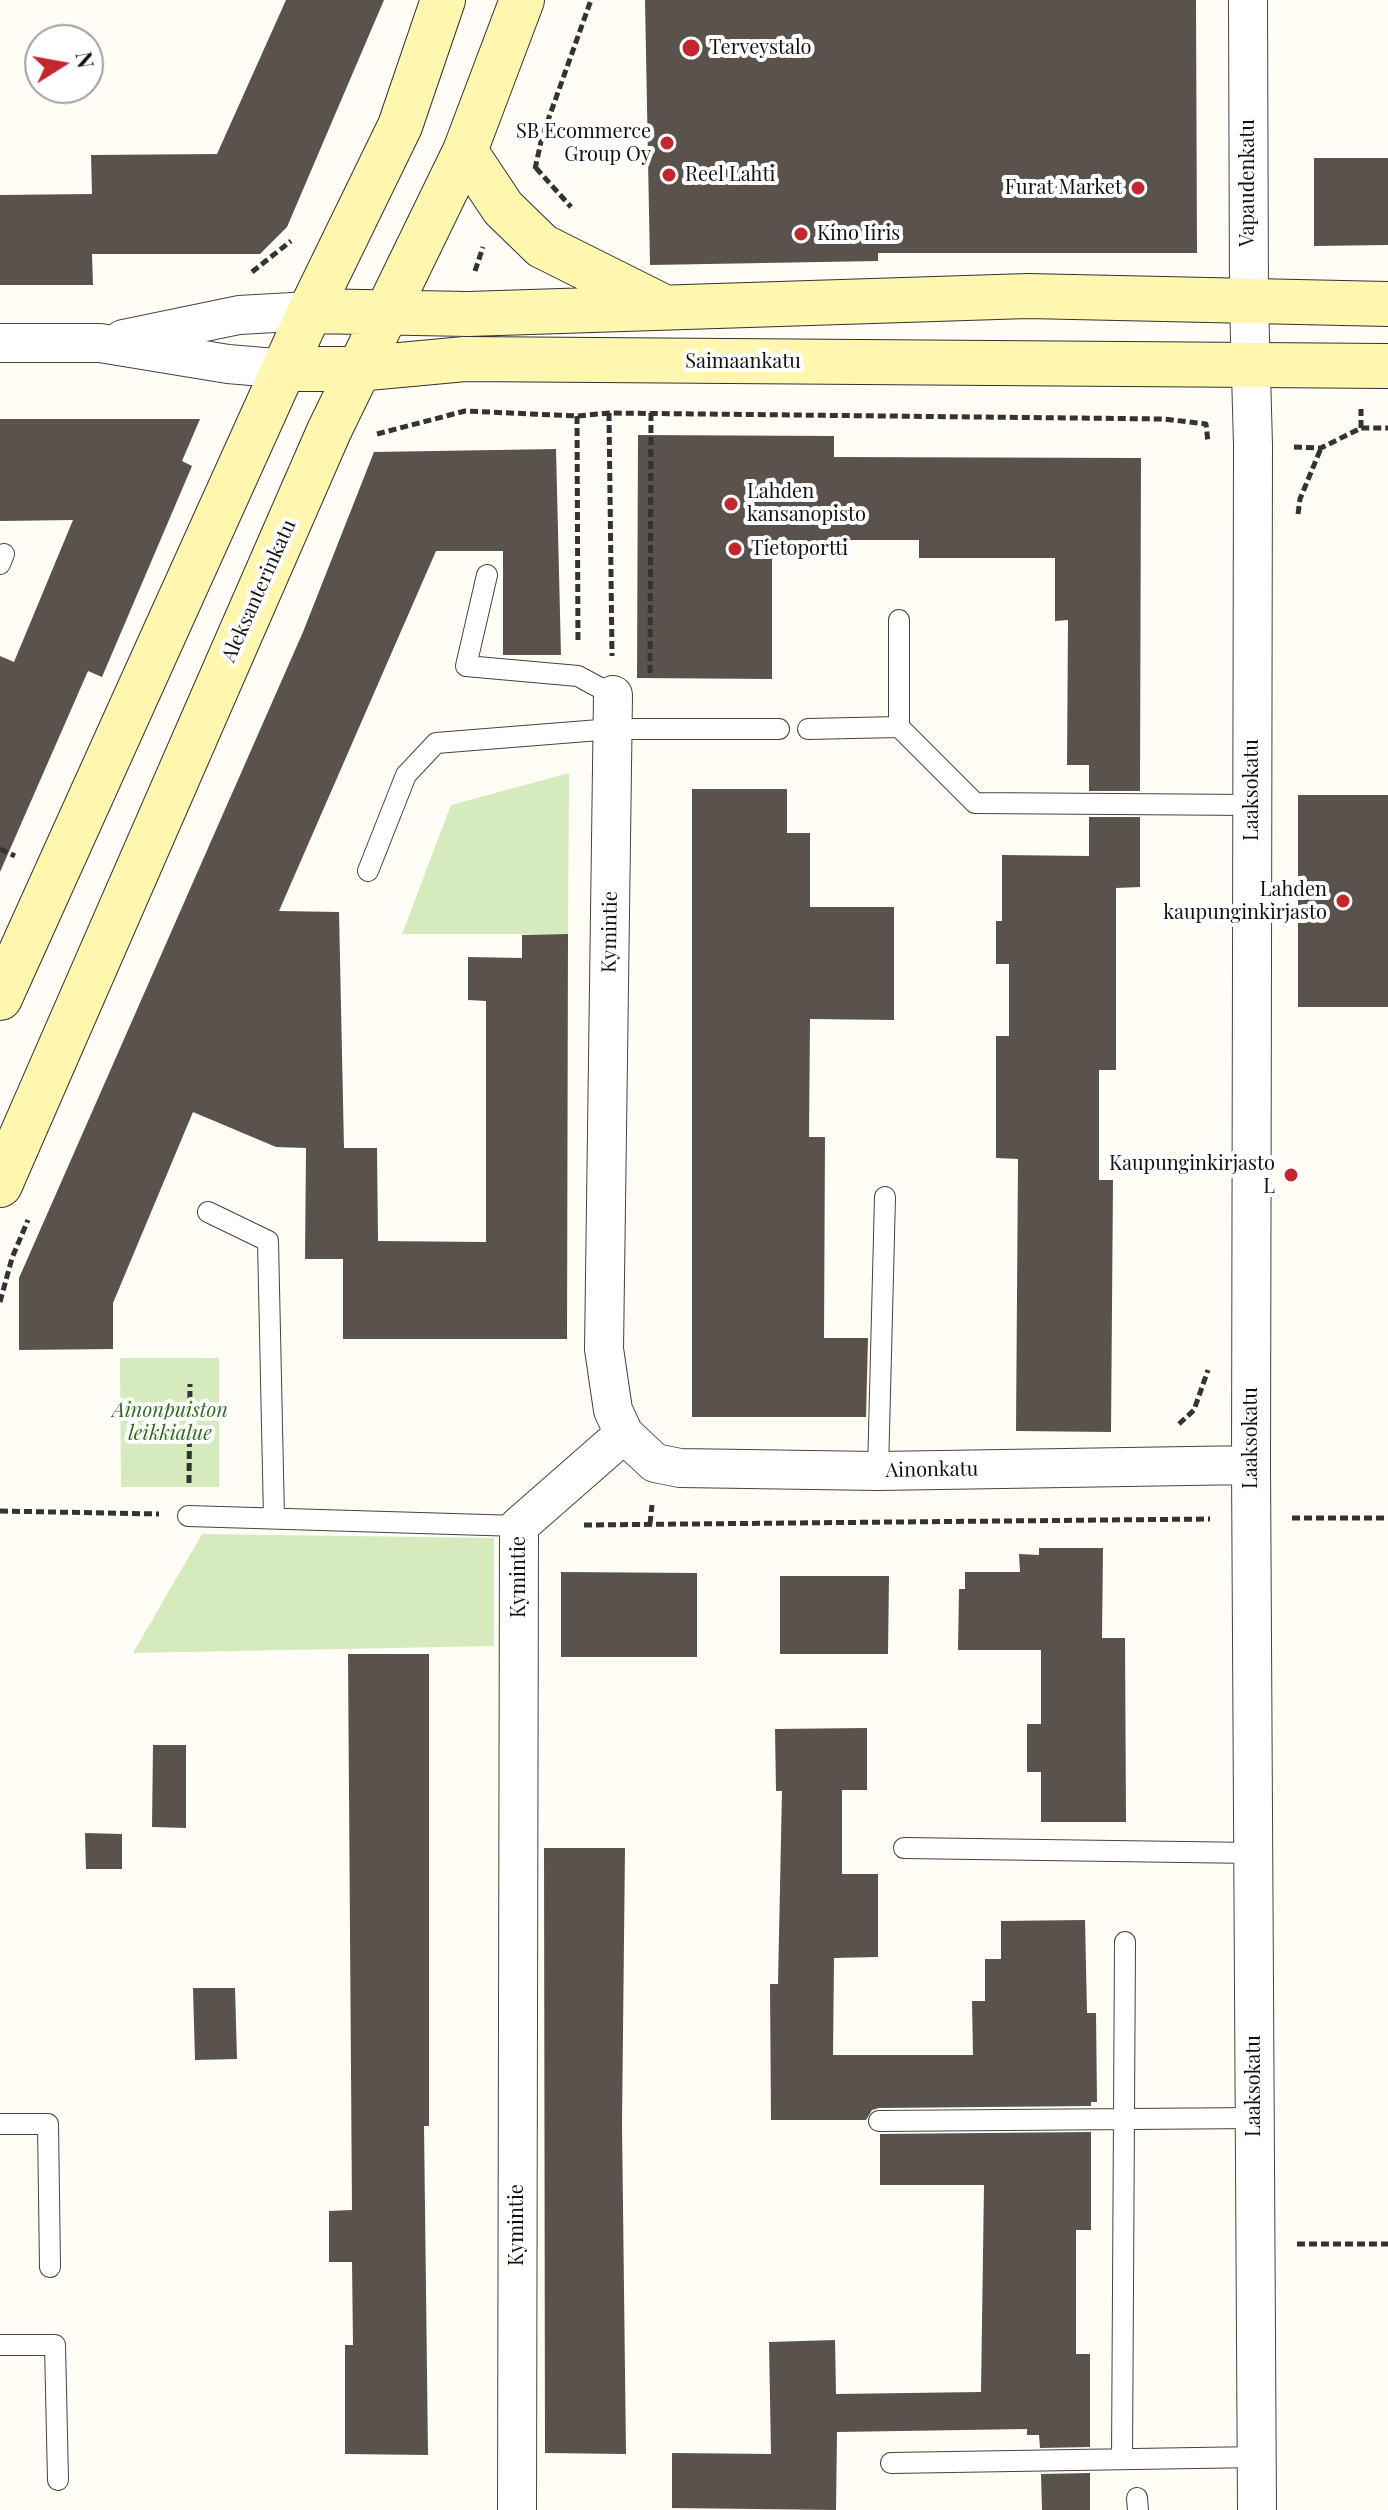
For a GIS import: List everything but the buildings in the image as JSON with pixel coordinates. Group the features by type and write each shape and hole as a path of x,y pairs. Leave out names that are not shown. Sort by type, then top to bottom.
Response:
{"main road":[{"path":"0,998 287,369 310,311 400,126 443,0"},
{"name":"Aleksanterinkatu","path":"0,1185 329,431 465,151 522,0"},
{"name":"Saimaankatu","path":"465,151 503,208 542,246 668,309"},
{"name":"Saimaankatu","path":"310,311 384,313 668,309 1028,296 1388,304"},
{"name":"Saimaankatu","path":"287,369 357,369 465,359 1388,366"}],"street":[{"name":"Vapaudenkatu","path":"1248,0 1252,367"},
{"name":"Saimaankatu","path":"100,343 239,315 310,311"},
{"name":"Saimaankatu","path":"0,343 100,343 228,364 287,369"},
{"name":"Laaksokatu","path":"1252,367 1251,1465 1257,2510"},
{"name":"Kymintie","path":"517,2510 519,1526 624,1434 613,1410 604,1349 612,712"},
{"name":"Ainonkatu","path":"624,1434 655,1463 680,1468 878,1471 1251,1465"}],"lane":[{"path":"487,575 466,666 578,676 612,712 650,728 779,729"},
{"path":"899,620 899,727 975,803 1252,805"},
{"path":"368,871 406,775 436,743 612,712"},
{"path":"808,729 899,727"},
{"path":"878,1471 885,1197"},
{"path":"208,1212 268,1241 274,1518"},
{"path":"188,1516 519,1526"},
{"path":"904,1848 1253,1853"},
{"path":"1122,2459 1125,1942"},
{"path":"879,2121 1255,2118"},
{"path":"0,2124 48,2124 50,2267"},
{"path":"0,2345 55,2345 58,2480"},
{"path":"891,2463 1257,2457"}],"path":[{"path":"329,431 369,436 465,411 577,416 651,413 1164,419 1206,424 1209,446 1321,448 1361,428 1388,428"},
{"path":"609,413 612,712"},
{"path":"650,728 651,413"},
{"path":"0,849 23,860"},
{"path":"1175,1428 1194,1410 1212,1358"},
{"path":"0,1511 91,1510 188,1516 190,1384"},
{"path":"519,1526 1388,1518"},
{"path":"1290,2244 1388,2244"}],"green space":[{"path":"569,773 568,934 402,934 451,805"},
{"name":"Ainonpuiston leikkialue","path":"120,1358 219,1358 219,1487 121,1487"},
{"path":"202,1534 494,1538 494,1646 133,1653"}],"place":[{"name":"Terveystalo","path":"691,48"},
{"name":"SB Ecommerce Group Oy","path":"667,143"},
{"name":"Reel Lahti","path":"669,175"},
{"name":"Furat Market","path":"1138,188"},
{"name":"Kino Iiris","path":"801,234"},
{"name":"Lahden kansanopisto","path":"731,504"},
{"name":"Tietoportti","path":"735,549"},
{"name":"Lahden kaupunginkirjasto","path":"1343,901"},
{"name":"Kaupunginkirjasto L","path":"1291,1175"}]}
